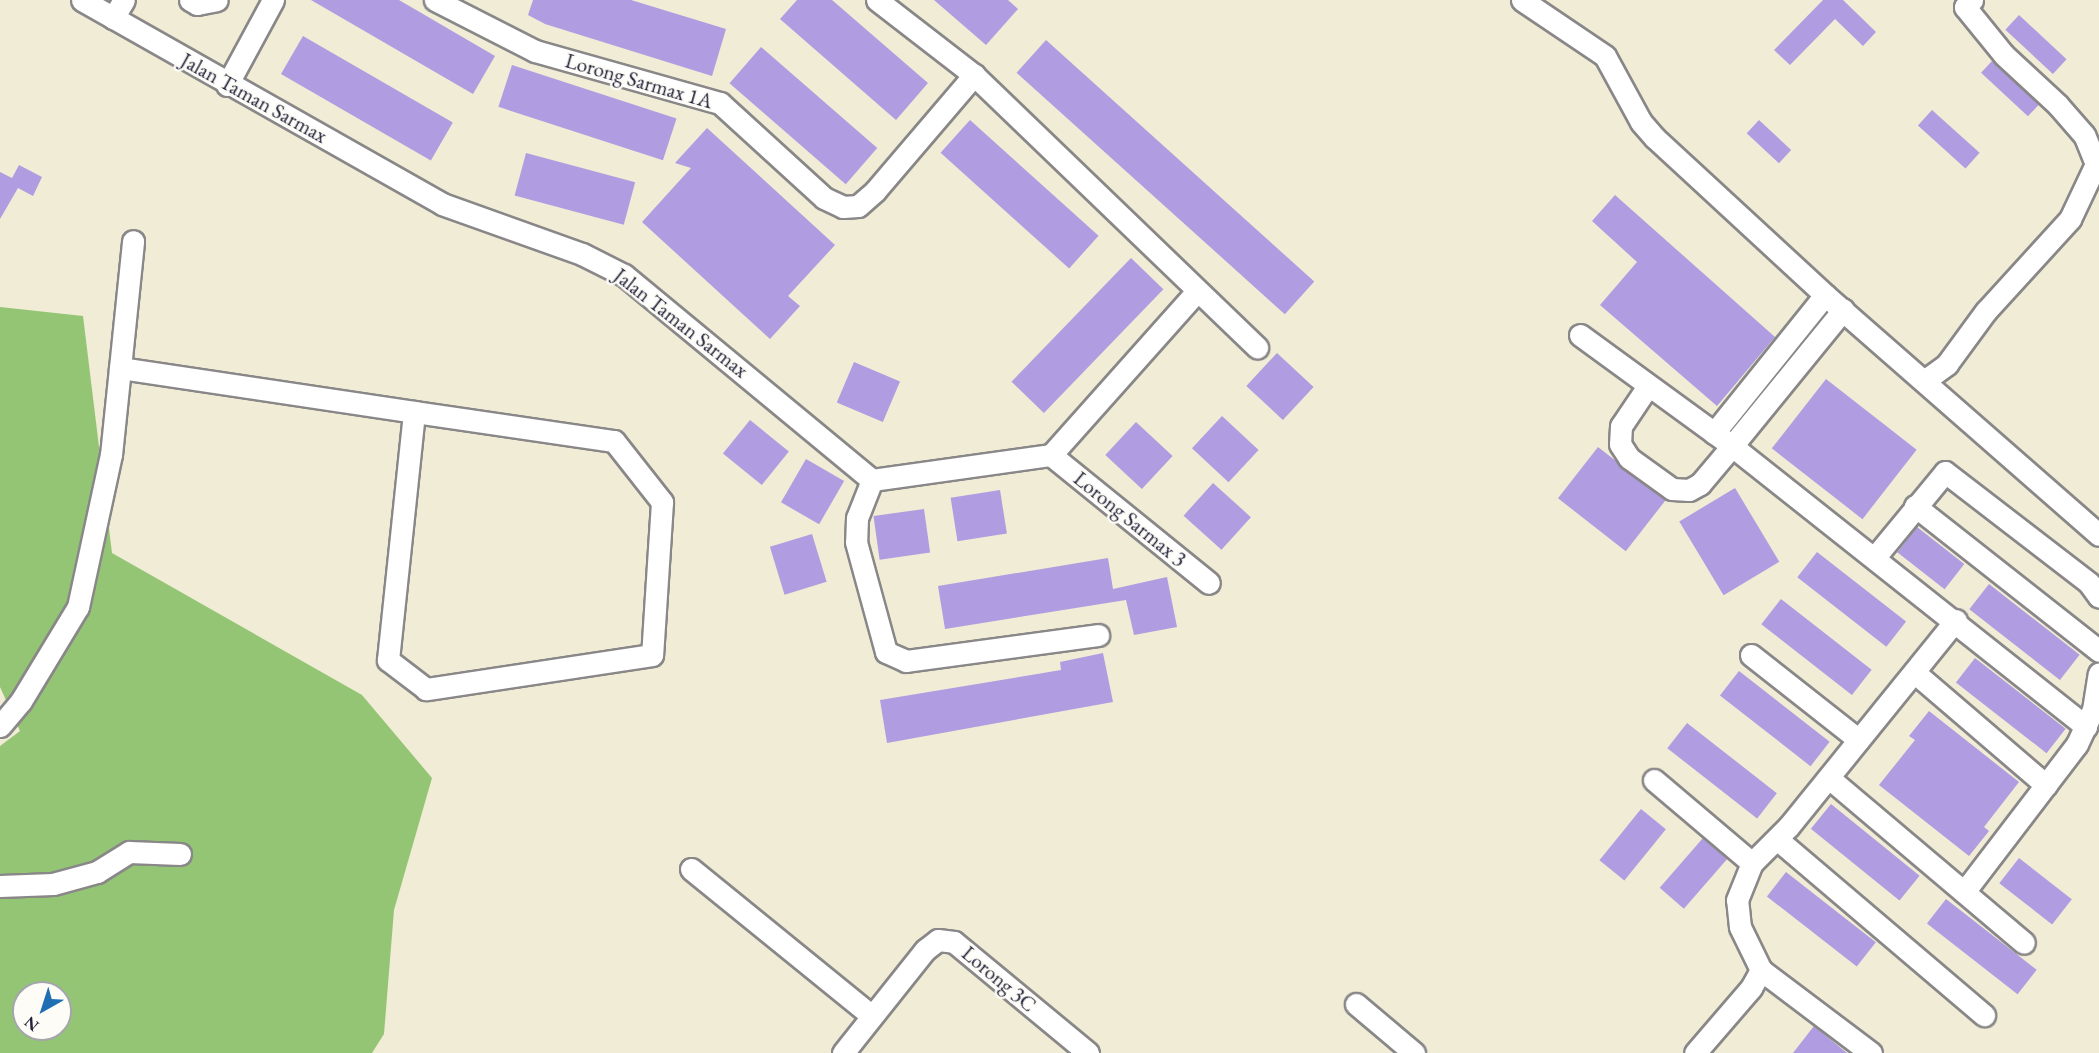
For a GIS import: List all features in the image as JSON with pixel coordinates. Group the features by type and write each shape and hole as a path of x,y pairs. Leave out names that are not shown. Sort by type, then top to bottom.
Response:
{"street":[{"name":"Jalan Taman Sarmax","path":"82,0 227,85 442,204 582,254 624,275 872,480"},
{"path":"113,18 124,0"},
{"path":"190,0 197,4 217,0"},
{"path":"227,85 273,0"},
{"name":"Lorong Sarmax 1A","path":"435,0 535,51 720,103 824,198 843,207 858,206 875,191 974,75"},
{"path":"877,0 974,75 1257,347"},
{"path":"1522,0 1605,56 1641,122 1655,138 1825,295 2099,536"},
{"path":"1924,381 1947,364 1986,311 2070,219 2096,164 2084,135 2004,55 1965,8 1972,0"},
{"path":"0,726 21,701 78,607 111,455 133,241"},
{"path":"1098,635 906,661 886,652 856,542 857,518 872,480 1051,455 1197,291"},
{"path":"1714,433 1825,295"},
{"path":"1648,386 1621,426 1620,444 1629,458 1672,489 1689,490 1700,484 1843,310"},
{"path":"1580,335 1732,446 1956,620 2086,726"},
{"path":"120,368 614,441 662,502 652,655 426,689 388,660 414,412"},
{"name":"Lorong Sarmax 3","path":"1051,455 1209,583"},
{"path":"1875,557 1941,473 1949,473 2089,583 2099,597"},
{"path":"1915,507 2099,651"},
{"path":"1871,1053 1761,970 1740,927 1737,900 1752,863 1777,838 1956,620"},
{"path":"1751,655 1859,740"},
{"path":"1914,672 2046,785"},
{"path":"1964,892 2077,744 2093,710 2099,673"},
{"path":"1828,777 2024,943"},
{"path":"1654,780 1752,863"},
{"path":"1777,838 1984,1015"},
{"path":"0,886 64,881 97,872 129,852 180,854"},
{"path":"691,869 872,1016"},
{"name":"Lorong 3C","path":"843,1053 925,950 938,940 954,942 1088,1053"},
{"path":"1695,1053 1751,988 1761,970"},
{"path":"1356,1004 1414,1053"}],"green space":[{"path":"0,307 83,316 112,553 362,695 432,778 394,910 384,1034 372,1053 0,1053 0,746 20,731 0,687"}],"building":[{"path":"311,0 399,0 495,56 473,94"},
{"path":"533,0 631,0 726,29 712,76 545,24 528,15"},
{"path":"797,0 832,0 928,83 896,120 780,19"},
{"path":"934,0 1008,0 1018,9 986,45"},
{"path":"1823,0 1843,0 1876,32 1863,46 1835,19 1790,65 1774,50"},
{"path":"2019,15 2067,59 2053,74 2005,30"},
{"path":"303,36 453,123 431,161 281,74"},
{"path":"1046,40 1314,282 1285,314 1017,73"},
{"path":"761,47 877,148 846,184 730,83"},
{"path":"1992,61 2039,105 2028,116 1981,73"},
{"path":"512,65 677,118 663,160 498,107"},
{"path":"1932,110 1980,153 1966,168 1918,126"},
{"path":"970,120 1099,236 1069,268 941,153"},
{"path":"1759,120 1791,150 1779,163 1747,133"},
{"path":"707,128 835,245 788,296 800,306 770,339 642,222 691,168 675,163"},
{"path":"526,153 635,182 624,225 515,196"},
{"path":"19,165 42,177 33,196 18,188 0,219 0,172 12,178"},
{"path":"1615,195 1775,337 1717,406 1600,305 1637,262 1592,221"},
{"path":"1131,258 1163,289 1044,413 1012,382"},
{"path":"1277,353 1314,387 1283,420 1246,386"},
{"path":"854,362 900,382 883,422 837,403"},
{"path":"1826,379 1917,450 1862,519 1772,448"},
{"path":"1222,416 1259,450 1229,482 1192,448"},
{"path":"750,420 789,451 762,485 723,453"},
{"path":"1136,422 1173,456 1142,489 1105,455"},
{"path":"1598,447 1666,500 1626,551 1558,498"},
{"path":"806,459 844,481 819,524 781,502"},
{"path":"1213,483 1251,517 1221,550 1184,516"},
{"path":"1735,488 1779,562 1724,595 1679,521"},
{"path":"1000,490 1007,533 957,541 951,498"},
{"path":"924,509 930,553 880,560 873,516"},
{"path":"1917,527 1964,564 1945,589 1897,552"},
{"path":"812,534 827,582 785,595 770,547"},
{"path":"1817,552 1906,622 1886,647 1797,577"},
{"path":"1108,558 1113,589 1167,577 1177,627 1134,635 1126,600 945,629 938,586"},
{"path":"1989,584 2080,655 2060,680 1969,609"},
{"path":"1781,599 1872,670 1852,695 1761,624"},
{"path":"1103,653 1113,702 887,743 880,700 1061,670 1060,662"},
{"path":"1975,658 2066,729 2047,753 1956,682"},
{"path":"1739,671 1830,742 1811,766 1720,695"},
{"path":"1929,711 2019,782 1984,827 1989,831 1969,856 1879,785 1915,740 1909,736"},
{"path":"1687,723 1777,793 1757,818 1667,748"},
{"path":"1831,804 1920,876 1899,901 1811,829"},
{"path":"1641,809 1666,829 1624,880 1599,860"},
{"path":"1703,838 1727,859 1684,909 1660,888"},
{"path":"2019,858 2072,899 2052,924 1999,883"},
{"path":"1786,872 1876,942 1857,967 1767,896"},
{"path":"1946,899 2037,970 2018,994 1927,923"},
{"path":"1814,1026 1847,1053 1793,1053"}]}
